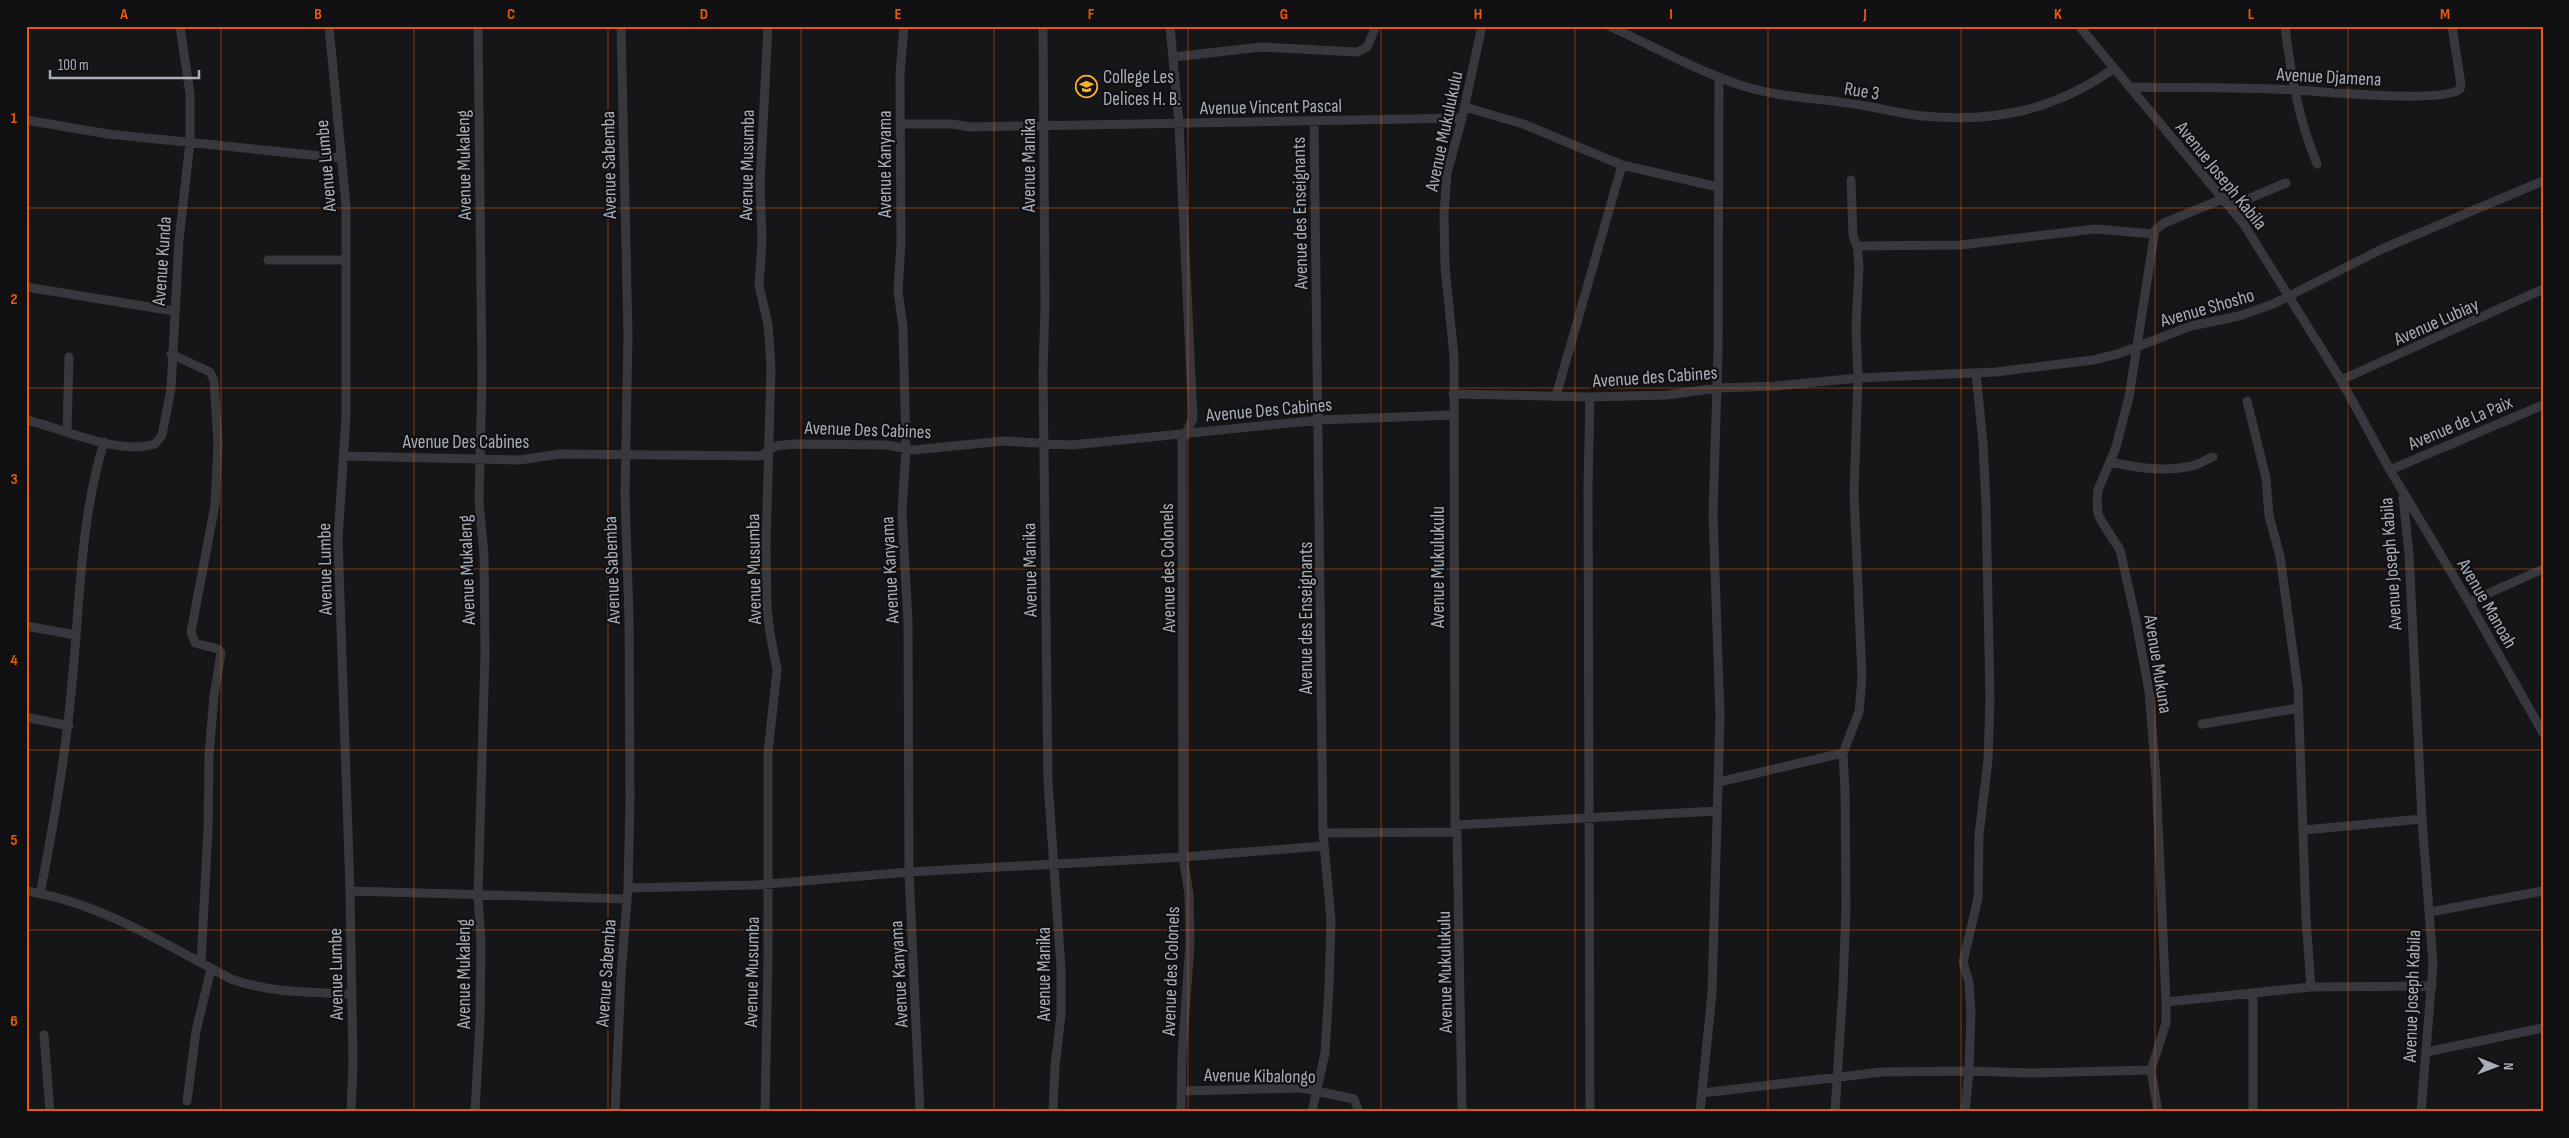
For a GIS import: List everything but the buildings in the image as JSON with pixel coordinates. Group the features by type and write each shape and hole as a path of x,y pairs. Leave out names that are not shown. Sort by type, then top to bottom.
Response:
{"street":[{"name":"Avenue Kunda","path":"104,442 146,447 160,440 171,389 171,354 181,218 190,142 190,94 180,26"},
{"name":"Avenue Lumbe","path":"329,26 346,206 347,378 338,539 350,891 350,994 353,1064 351,1112"},
{"name":"Avenue Mukaleng","path":"474,1112 480,1021 481,942 478,895 485,655 480,459 482,377 478,26"},
{"name":"Avenue Sabemba","path":"615,1112 615,1070 628,888 629,619 626,456 628,336 621,26"},
{"name":"Avenue Musumba","path":"765,1112 769,882 768,752 777,670 767,607 766,545 771,367 768,324 759,286 762,239 760,184 768,26"},
{"name":"Avenue Kanyama","path":"904,26 900,74 898,291 903,327 906,449 902,513 908,622 909,872 920,1112"},
{"name":"Avenue Manika","path":"1043,26 1048,782 1059,920 1061,1015 1054,1066 1053,1112"},
{"name":"Avenue des Colonels","path":"1170,26 1179,124 1193,419 1182,440 1183,857 1188,894 1190,943 1181,1112"},
{"path":"1174,57 1261,47 1357,52 1367,47 1376,26"},
{"name":"Avenue Mukulukulu","path":"1464,1112 1462,1098 1456,829 1454,356 1445,267 1444,214 1447,173 1465,107 1482,26"},
{"name":"Rue 3","path":"1609,26 1719,78 1759,90 1859,104 1899,113 1932,117 1969,117 2019,112 2051,104 2074,93 2113,68"},
{"name":"Avenue Joseph Kabila","path":"2079,26 2228,202 2290,296 2341,380 2403,492 2409,554 2422,819 2430,912 2432,986 2421,1112"},
{"path":"2284,26 2294,90 2303,131 2317,164"},
{"name":"Avenue Djamena","path":"2131,87 2294,90 2404,95 2456,92 2460,89 2461,78 2452,26"},
{"path":"1700,1112 1712,993 1718,782 1719,643 1713,514 1718,388 1719,78"},
{"path":"1465,107 1523,124 1622,165 1718,187"},
{"name":"Avenue Vincent Pascal","path":"901,124 952,124 970,127 1462,118"},
{"path":"26,120 108,134 340,158"},
{"name":"Avenue des Enseignants","path":"1312,1112 1325,1053 1331,920 1323,846 1314,122"},
{"path":"1556,396 1622,165"},
{"path":"1835,1112 1845,916 1846,790 1843,753 1859,712 1862,696 1854,512 1858,378 1857,246 1853,236 1851,180"},
{"name":"Avenue Shosho","path":"1858,378 1976,373 2093,360 2118,354 2137,345 2191,326 2239,316 2290,296 2382,249 2543,181"},
{"path":"1857,246 1960,245 2095,229 2154,234 2160,226 2286,183"},
{"name":"Avenue Mukuna","path":"2154,234 2128,397 2110,462 2098,490 2098,514 2120,550 2136,616 2148,691 2156,777 2166,1002 2166,1023 2150,1070 2158,1112"},
{"path":"268,260 346,260"},
{"path":"26,287 174,311"},
{"name":"Avenue Lubiay","path":"2341,380 2543,289"},
{"path":"171,354 210,372 214,381 218,443 215,506 191,632 195,643 218,650 221,653 214,696 209,755 208,830 200,963"},
{"path":"67,432 69,357"},
{"path":"1964,1112 1969,1071 1971,1003 1968,979 1963,962 1978,898 1980,835 1988,760 1990,699 1986,495 1976,373"},
{"name":"Avenue des Cabines","path":"1453,394 1590,397 1667,395 1718,388 1776,386 1858,378"},
{"path":"1590,397 1588,486 1590,1112"},
{"path":"2247,401 2266,478 2269,516 2280,556 2292,636 2299,708 2311,987"},
{"name":"Avenue de La Paix","path":"2390,470 2543,405"},
{"name":"Avenue Des Cabines","path":"344,456 519,460 560,454 760,456 781,445 812,443 887,444 906,449 1003,441 1072,445 1319,420 1453,415"},
{"path":"26,420 104,442 94,474 78,600 68,726 60,792 40,894"},
{"path":"2110,462 2140,468 2170,468 2188,467 2213,457"},
{"name":"Avenue Manoah","path":"2403,492 2469,602 2543,733"},
{"path":"2469,602 2543,569"},
{"path":"26,626 76,636"},
{"path":"2202,724 2299,708"},
{"path":"2533,713 2543,710"},
{"path":"26,717 68,726"},
{"path":"1718,782 1843,753"},
{"path":"1323,833 1456,829 1717,810"},
{"path":"2304,830 2422,819"},
{"path":"628,888 756,885 769,882 815,881 909,872 1183,857 1323,846"},
{"path":"26,891 102,913 231,979 272,990 350,994"},
{"path":"350,891 627,899"},
{"path":"2430,912 2543,891"},
{"path":"187,1101 196,1031 204,990 211,969"},
{"path":"2166,1002 2311,987 2432,986"},
{"path":"2253,993 2253,1112"},
{"path":"2426,1052 2543,1028"},
{"path":"44,1035 50,1112"},
{"path":"1702,1093 1882,1072 1969,1071 2031,1074 2150,1070"},
{"name":"Avenue Kibalongo","path":"1181,1091 1302,1088 1354,1100 1360,1112"}],"place":[{"name":"College Les Delices H. B.","path":"1087,87"}]}
